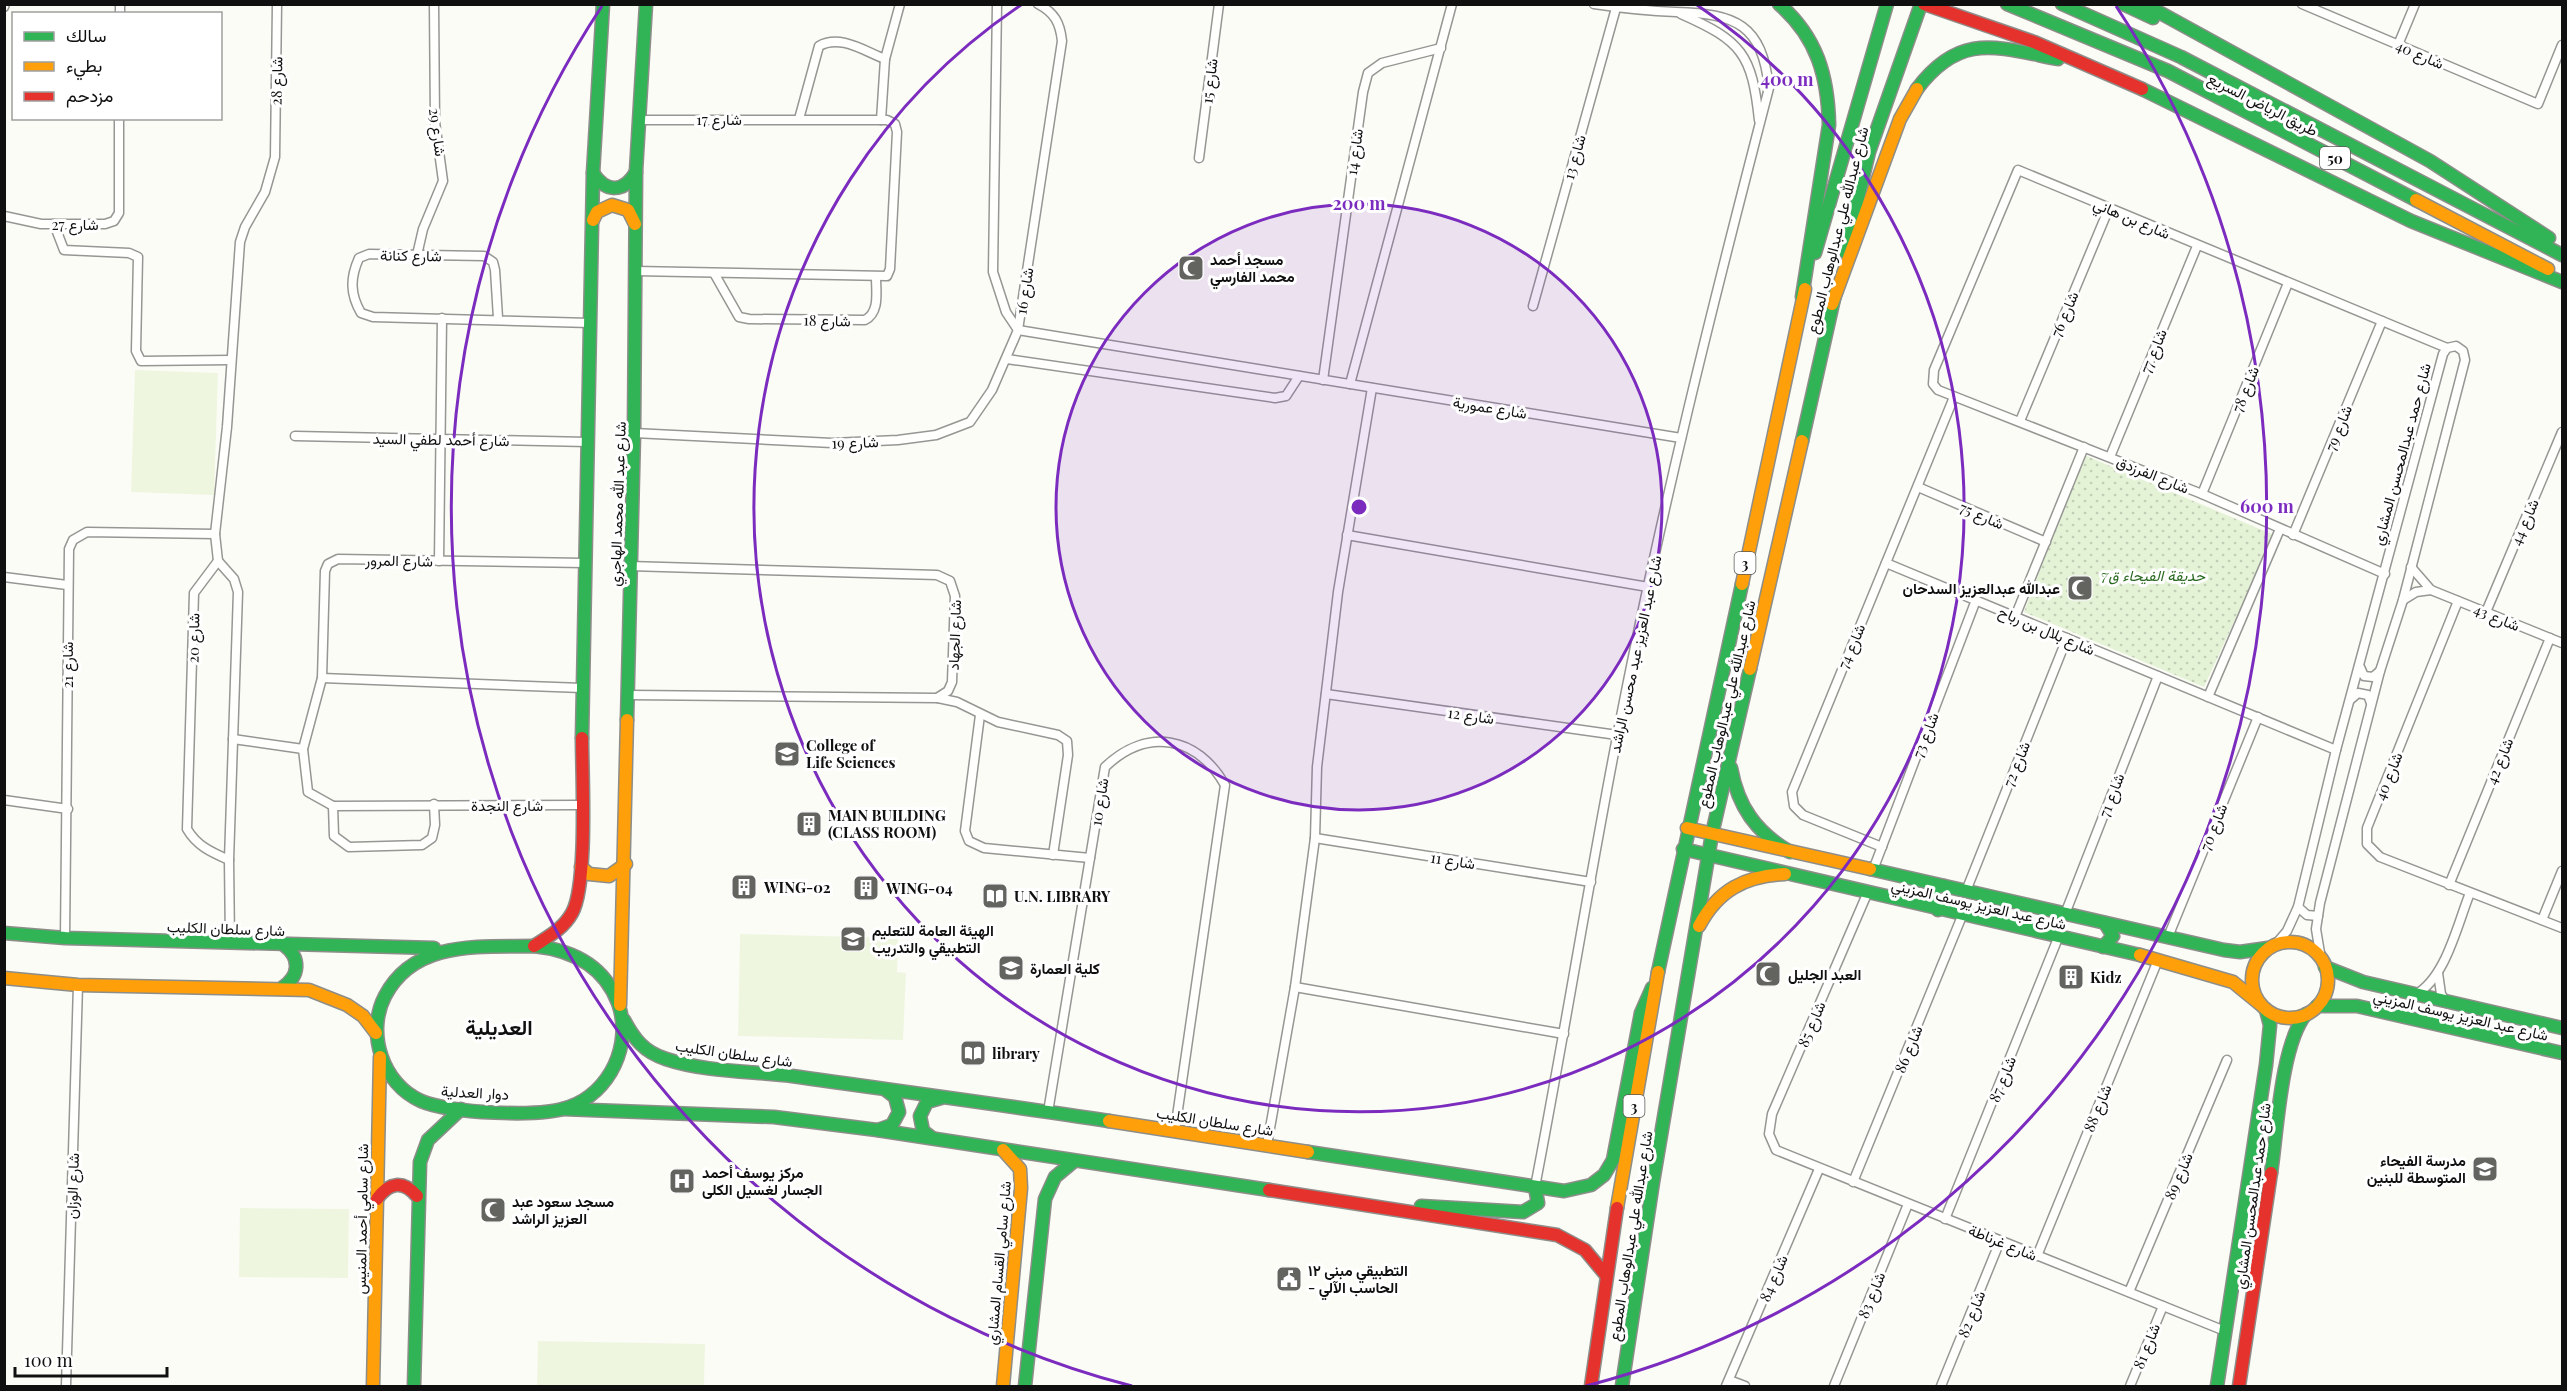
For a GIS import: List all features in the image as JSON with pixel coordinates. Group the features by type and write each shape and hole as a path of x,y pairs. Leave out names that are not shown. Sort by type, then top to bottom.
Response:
{"main road":[{"name":"شارع عبد الله محمد الهاجري","path":"534,946 560,930 573,911 581,867 582,688 593,173 603,4"},
{"name":"شارع عبد الله محمد الهاجري","path":"620,1005 626,864 636,171 646,4"},
{"path":"1779,4 1801,25 1817,49 1830,97 1829,125 1802,297"},
{"name":"شارع عبدالله علي عبدالوهاب المطوع","path":"1591,1386 1605,1274 1658,973 1683,849 1802,297 1887,4"},
{"path":"1923,4 1987,24 2159,96 2411,221 2562,282"},
{"name":"شارع عبدالله علي عبدالوهاب المطوع","path":"1622,1386 1692,942 1712,834 1832,304 1869,152 1923,4"},
{"path":"1972,4 1976,15 1987,24"},
{"name":"طريق الرياض السريع","path":"2007,4 2106,44 2178,77 2562,277"},
{"name":"طريق الرياض السريع","path":"2062,4 2181,57 2562,255"},
{"path":"2122,4 2198,35"},
{"path":"2144,4 2430,161 2562,247"},
{"path":"1832,304 1900,119 1912,94 1927,74 1951,55 1974,47 2000,48 2086,65"},
{"path":"593,173 604,187 612,190 623,188 632,181 636,171"},
{"path":"593,220 604,207 620,206 628,210 635,225"},
{"path":"1732,747 1731,768 1734,790 1742,810 1771,842 1790,852"},
{"name":"شارع عبد العزيز يوسف المزيني","path":"1688,828 2240,952 2272,947"},
{"name":"شارع عبد العزيز يوسف المزيني","path":"1683,849 1867,894 2158,960 2233,982 2263,1007"},
{"path":"581,867 599,877 609,876 626,864"},
{"path":"1692,942 1711,904 1726,890 1744,879 1764,874 1785,874"},
{"path":"1938,910 1933,907 1930,895 1938,886 1944,886"},
{"path":"2103,947 2111,941 2113,936 2105,923"},
{"name":"شارع سلطان الكليب","path":"4,933 65,938 447,948"},
{"path":"2295,942 2306,945 2323,963 2327,987 2318,1006 2306,1014 2290,1018 2263,1007 2252,985 2252,975 2260,956 2272,947 2295,942"},
{"path":"282,988 293,980 298,967 294,953 284,945"},
{"name":"دوار العدلية","path":"534,946 563,951 588,962 608,981 620,1005 624,1020 622,1049 610,1076 589,1096 563,1109 440,1108 420,1101 402,1089 389,1072 380,1053 376,1033 379,1006 391,982 410,963 421,956 447,948 534,946"},
{"name":"شارع عبد العزيز يوسف المزيني","path":"2323,963 2363,982 2562,1028"},
{"name":"شارع سلطان الكليب","path":"624,1020 636,1042 665,1059 697,1066 1048,1112 1535,1187 1577,1190 1592,1186 1604,1178 1611,1167 1619,1141 1641,1013 1658,973"},
{"path":"4,978 78,985 309,990 340,999 365,1017 376,1033"},
{"name":"شارع عبد العزيز يوسف المزيني","path":"2318,1006 2357,1006 2562,1053"},
{"name":"شارع حمد عبدالمحسن المشاري","path":"2217,1386 2269,1042 2270,1025 2263,1007"},
{"name":"شارع حمد عبدالمحسن المشاري","path":"2239,1386 2290,1047 2297,1025 2306,1014"},
{"path":"2269,1042 2280,1039 2290,1047"},
{"name":"شارع سامي أحمد المنيس","path":"373,1385 380,1053"},
{"path":"877,1130 892,1125 899,1112 895,1097 882,1089"},
{"path":"936,1139 923,1131 920,1116 927,1102 942,1098"},
{"path":"414,1385 417,1197 420,1162 428,1140 461,1109"},
{"path":"563,1109 774,1117 877,1130 1073,1162 1365,1204 1557,1235 1578,1242 1594,1256 1605,1274"},
{"name":"شارع سامي القسام المشاري","path":"1003,1150 1020,1169 1020,1207 1003,1386"},
{"path":"1025,1386 1043,1210 1049,1188 1063,1169 1073,1162"},
{"path":"377,1199 382,1190 391,1184 402,1184 411,1188 417,1197"},
{"path":"1365,1204 1466,1206 1523,1212 1538,1203 1535,1187"},
{"path":"1020,1207 1032,1204 1043,1210"},
{"path":"2244,1208 2254,1215 2265,1209"},
{"path":"2239,1237 2251,1232 2260,1240"}],"street":[{"name":"شارع 28","path":"218,561 215,534 223,471 240,242 245,227 266,192 275,157 277,4"},
{"name":"شارع 29","path":"417,255 423,229 443,181 434,102 434,4"},
{"path":"635,271 886,276 890,269 897,132 892,121 881,120 885,59 900,4"},
{"name":"شارع 16","path":"997,4 993,272 1006,312 1018,330"},
{"name":"شارع 16","path":"1018,330 1062,41 1060,25 1049,10 1038,4"},
{"name":"شارع 15","path":"1199,158 1219,4"},
{"path":"1350,384 1452,4"},
{"name":"شارع عبد العزيز عبد محسن الراشد","path":"1535,1187 1617,735 1648,587 1681,438 1769,88 1766,62 1757,41 1743,26 1706,12 1616,8 1594,4"},
{"path":"2398,45 2415,4"},
{"name":"شارع 40","path":"2307,5 2538,104 2562,45"},
{"name":"شارع 13","path":"1533,306 1616,8"},
{"name":"شارع عبد العزيز عبد محسن الراشد","path":"1676,12 1712,28 1731,41 1744,58 1755,80 1759,126"},
{"path":"799,119 819,46 827,41 839,40 885,59"},
{"name":"شارع 14","path":"1323,380 1363,92 1368,73 1382,63 1441,48"},
{"name":"شارع 27","path":"4,216 41,224 105,224 114,220 119,213 119,120"},
{"name":"شارع 17","path":"639,120 881,120"},
{"name":"شارع بن هاني","path":"1934,370 2018,170 2447,348"},
{"name":"شارع 76","path":"2020,421 2109,208"},
{"path":"54,224 64,250 129,253 138,257 136,351 141,361 231,360"},
{"name":"شارع 77","path":"2110,457 2197,246"},
{"name":"شارع كنانة","path":"498,318 493,262 484,256 369,254 359,258 352,274 353,298 361,313 373,317 498,318 590,323"},
{"name":"شارع 18","path":"714,273 739,317 749,320 865,320 871,316 875,308 876,277"},
{"name":"شارع 78","path":"2202,494 2288,283"},
{"path":"439,561 442,318"},
{"name":"شارع 79","path":"2294,535 2382,321"},
{"name":"شارع 19","path":"634,433 832,443 898,440 936,435 970,422 992,390 1018,330"},
{"name":"شارع عمورية","path":"1018,330 1681,438"},
{"name":"شارع حمد عبدالمحسن المشاري","path":"2272,947 2287,931 2298,907 2336,750 2443,354 2447,348 2460,348 2465,360 2403,600 2371,704 2318,916 2316,939 2323,963"},
{"path":"1007,359 1275,398 1286,396 1299,376"},
{"name":"شارع الفرزدق","path":"1934,370 1933,384 1938,390 2202,494 2385,574"},
{"path":"1266,1145 1295,987 1315,838 1317,767 1326,694 1347,535 1372,388"},
{"name":"شارع 74","path":"1882,847 1803,815 1794,806 1792,792 1954,396"},
{"name":"شارع 44","path":"2486,612 2562,432"},
{"name":"شارع أحمد لطفي السيد","path":"295,436 588,442"},
{"path":"2015,617 2084,447"},
{"name":"شارع 75","path":"1918,487 2046,542"},
{"path":"2208,697 2280,529"},
{"name":"شارع 21","path":"65,938 69,549 73,540 87,532 215,534"},
{"path":"1347,535 1648,587"},
{"name":"شارع المرور","path":"318,800 308,792 303,749 322,678 325,571 328,564 338,559 585,563"},
{"path":"218,561 234,579 238,592 229,860 230,943"},
{"name":"شارع 20","path":"218,561 194,593 187,829 193,840 207,850 229,860"},
{"name":"شارع بلال بن رباح","path":"1886,563 2336,750"},
{"name":"شارع الجهاد","path":"629,566 946,577 954,586 955,596 952,682 948,691 937,698"},
{"name":"شارع 43","path":"2412,567 2431,590 2562,643"},
{"path":"4,577 67,585"},
{"path":"2403,600 2416,592 2431,590"},
{"name":"شارع 73","path":"1873,870 1976,600"},
{"name":"شارع 40","path":"2458,601 2367,828 2366,837 2372,851 2380,857 2562,928"},
{"name":"شارع 72","path":"1966,891 2067,638"},
{"name":"شارع 42","path":"2449,885 2550,638"},
{"path":"2360,667 2364,676 2368,678 2378,675 2380,671"},
{"name":"شارع 71","path":"2065,914 2158,676"},
{"path":"322,678 582,688"},
{"path":"2351,699 2358,693 2363,693 2368,695 2371,704"},
{"name":"شارع 12","path":"1326,694 1617,735"},
{"path":"629,695 937,698 957,702 998,722 1058,735 1067,741 1068,755 1053,855"},
{"path":"980,715 966,836 973,844 984,848 1090,858"},
{"name":"شارع 70","path":"2168,937 2258,717"},
{"path":"233,739 303,749"},
{"name":"شارع 10","path":"1048,1112 1105,767 1117,756 1146,743 1178,744 1200,754 1217,771 1225,785 1175,1130"},
{"name":"شارع النجدة","path":"318,800 333,806 581,805"},
{"path":"4,801 68,809"},
{"path":"333,806 334,836 349,847 422,845 432,838 435,825 434,804"},
{"name":"شارع 11","path":"1315,838 1591,882"},
{"path":"2542,920 2562,871"},
{"path":"2415,995 2426,989 2439,972 2470,893"},
{"name":"شارع 85","path":"1781,1154 1776,1150 1769,1134 1772,1114 1867,894"},
{"path":"2298,907 2307,915 2318,916"},
{"name":"شارع 86","path":"1853,1182 1962,915"},
{"name":"شارع 87","path":"1945,1219 2058,938"},
{"name":"شارع 88","path":"2037,1256 2158,960"},
{"path":"2439,972 2441,994 2446,1002"},
{"name":"شارع الوزان","path":"66,1386 78,985"},
{"path":"1295,987 1564,1034"},
{"name":"شارع 89","path":"2129,1292 2227,1060"},
{"name":"شارع غرناطة","path":"1781,1154 2225,1331"},
{"name":"شارع 84","path":"1728,1383 1819,1169"},
{"name":"شارع 83","path":"1834,1386 1908,1204"},
{"name":"شارع 82","path":"1941,1386 2000,1241"},
{"name":"شارع 81","path":"2130,1386 2163,1306"},
{"path":"1728,1383 1745,1386"}],"green space":[{"path":"135,370 218,373 214,495 131,492"},
{"name":"حديقة الفيحاء ق7","path":"2084,455 2274,535 2204,687 2024,612"},
{"path":"740,934 898,938 897,972 906,973 903,1040 738,1036"},
{"path":"240,1208 349,1209 348,1278 239,1277"},
{"path":"538,1341 705,1344 704,1386 537,1386"}],"traffic: fast":[{"path":"582,738 593,173 603,4"},
{"path":"627,720 634,433 636,171 646,4"},
{"path":"1779,4 1803,30 1818,58 1828,107 1829,125 1802,297"},
{"path":"1815,253 1887,4"},
{"path":"1845,252 1869,152 1921,4"},
{"path":"2007,4 2168,71 2416,200"},
{"path":"2062,4 2181,57 2562,255"},
{"path":"2123,4 2153,18"},
{"path":"2144,4 2430,161 2549,238"},
{"path":"1917,89 1933,71 1948,59 1964,51 1997,48 2058,59"},
{"path":"2142,89 2411,221 2562,282"},
{"path":"593,173 598,180 615,188 626,184 636,172"},
{"path":"1802,441 1835,294"},
{"path":"1658,972 1742,584"},
{"path":"1622,1386 1653,1182 1712,834 1750,669"},
{"path":"1731,768 1738,795 1750,817 1767,836 1790,852"},
{"path":"1683,849 2140,955"},
{"path":"1870,869 2224,950 2240,952 2268,948"},
{"path":"1938,910 1930,901 1930,895 1938,886 1944,886"},
{"path":"2103,947 2113,936 2105,923"},
{"path":"4,933 65,938 434,948"},
{"path":"282,988 292,978 296,967 296,961 284,945"},
{"path":"534,946 561,951 585,962 604,979 618,1003 622,1019 620,1050 606,1079 596,1091 569,1107 517,1113 452,1109 421,1101 407,1093 387,1070 378,1041 379,1010 397,978 413,965 430,956 450,950 470,947 534,946"},
{"path":"2325,967 2363,982 2562,1028"},
{"path":"1308,1152 1564,1191 1591,1185 1604,1175 1613,1160 1641,1013 1652,988"},
{"path":"2317,1006 2357,1006 2562,1053"},
{"path":"2217,1386 2266,1065 2270,1025 2266,1010"},
{"path":"2271,1173 2281,1089 2291,1046 2306,1014"},
{"path":"624,1020 636,1039 646,1049 658,1056 681,1063 712,1069 792,1076 1109,1121"},
{"path":"878,1130 892,1125 899,1112 895,1097 886,1090"},
{"path":"932,1138 923,1131 920,1116 927,1102 941,1098"},
{"path":"414,1386 420,1162 428,1140 461,1109"},
{"path":"563,1109 774,1117 877,1130 1269,1190"},
{"path":"1025,1386 1045,1199 1055,1177 1073,1162"},
{"path":"1421,1206 1523,1212 1538,1203 1535,1187"}],"traffic: slow":[{"path":"1832,304 1900,119 1917,89"},
{"path":"2416,200 2548,269"},
{"path":"593,220 597,212 612,205 628,210 635,224"},
{"path":"1742,584 1805,289"},
{"path":"1750,669 1802,441"},
{"path":"620,1005 627,720"},
{"path":"1687,828 1870,869"},
{"path":"581,867 589,874 609,876 626,864"},
{"path":"1699,926 1715,903 1734,887 1757,878 1785,874"},
{"path":"2290,942 2304,945 2317,953 2325,966 2328,980 2325,994 2317,1007 2304,1015 2290,1018 2276,1015 2263,1007 2255,994 2252,980 2255,966 2263,953 2276,945 2290,942"},
{"path":"2140,955 2233,982 2260,1004"},
{"path":"1617,1208 1658,972"},
{"path":"4,978 78,985 309,990 347,1005 363,1016 376,1033"},
{"path":"373,1386 380,1057"},
{"path":"1109,1121 1308,1152"},
{"path":"1003,1150 1020,1169 1021,1188 1003,1386"}],"traffic: jam":[{"path":"1924,4 2034,42 2142,89"},
{"path":"534,946 564,924 572,913 577,899 582,855 582,738"},
{"path":"2239,1386 2271,1173"},
{"path":"377,1199 386,1189 396,1185 407,1187 417,1196"},
{"path":"1269,1190 1557,1235 1585,1250 1605,1274"},
{"path":"1591,1386 1617,1208"}],"place":[{"name":"مسجد أحمد محمد الفارسي","path":"1191,268"},
{"name":"عبدالله عبدالعزيز السدحان","path":"2080,588"},
{"name":"College of Life Sciences","path":"787,754"},
{"name":"MAIN BUILDING (CLASS ROOM)","path":"809,824"},
{"name":"WING-02","path":"744,887"},
{"name":"WING-04","path":"866,888"},
{"name":"U.N. LIBRARY","path":"995,896"},
{"name":"الهيئة العامة للتعليم التطبيقي والتدريب","path":"853,939"},
{"name":"كلية العمارة","path":"1011,968"},
{"name":"العبد الجليل","path":"1768,974"},
{"name":"Kidz","path":"2071,977"},
{"name":"library","path":"973,1053"},
{"name":"مدرسة الفيحاء المتوسطة للبنين","path":"2485,1169"},
{"name":"مركز يوسف أحمد الجسار لغسيل الكلى","path":"682,1181"},
{"name":"مسجد سعود عبد العزيز الراشد","path":"493,1210"},
{"name":"التطبيقي مبنى ١٢ - الحاسب الآلي","path":"1289,1279"}],"district":[{"name":"العديلية","path":"499,1026"}]}
